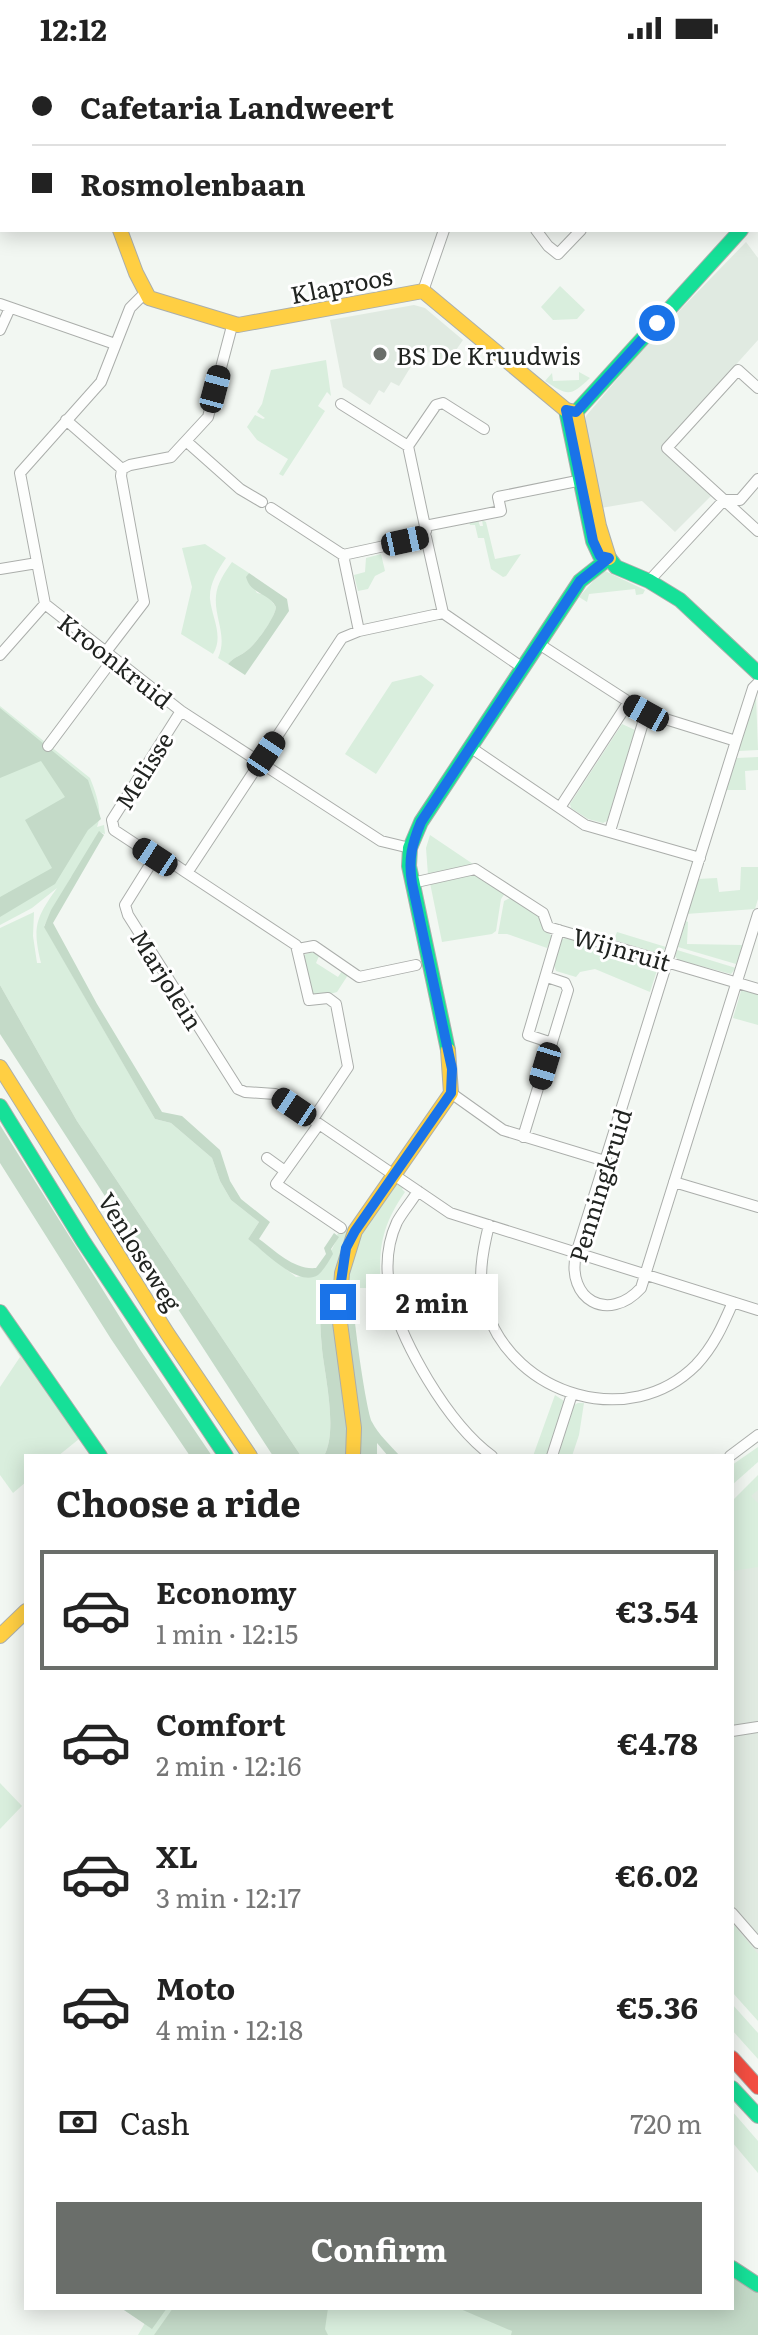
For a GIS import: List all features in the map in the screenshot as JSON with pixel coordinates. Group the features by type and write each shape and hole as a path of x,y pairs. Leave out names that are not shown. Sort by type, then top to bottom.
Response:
{"main road":[{"path":"121,232 145,293"},
{"path":"739,232 571,411 585,479 609,558 616,567 649,581 680,600 758,672"},
{"name":"Klaproos","path":"145,293 149,298 232,326 423,291 571,411"},
{"path":"353,1454 355,1435 338,1321 338,1289 346,1248 451,1093 452,1069 412,883 410,848 421,822 580,581 609,558"},
{"name":"Venloseweg","path":"0,1067 167,1333 249,1454"},
{"name":"Venloseweg","path":"0,1106 123,1304 225,1454"},
{"path":"0,1312 99,1454"},
{"path":"0,1636 24,1613"},
{"path":"734,2060 758,2087"},
{"path":"734,2090 758,2116"},
{"path":"734,2269 758,2285"}],"street":[{"path":"423,291 443,232"},
{"path":"538,232 558,254 579,232"},
{"name":"Kroonkruid","path":"145,293 130,308 101,382 20,473 45,604 181,711 381,841 410,848"},
{"path":"0,330 5,306 115,344"},
{"path":"122,469 171,457 208,417 232,326"},
{"path":"758,388 739,369 667,448 758,531"},
{"path":"408,446 436,405 443,403 484,429"},
{"path":"341,404 408,446 443,613 523,668"},
{"path":"66,420 122,469"},
{"path":"186,441 240,489 343,555 359,631"},
{"path":"48,746 144,602 122,469"},
{"path":"343,555 501,511 498,497 585,479"},
{"path":"649,581 724,500 740,500 758,479"},
{"path":"0,569 37,563"},
{"path":"0,655 45,604"},
{"path":"187,873 342,638 359,631 443,613"},
{"path":"539,644 646,713 736,741"},
{"name":"Penningkruid","path":"758,683 753,688 736,741 576,1254 572,1270 575,1284 585,1297 599,1305 622,1304 641,1288 758,914"},
{"path":"561,806 628,703"},
{"name":"Melisse","path":"155,857 114,830 112,820 181,711"},
{"path":"610,831 646,713"},
{"path":"470,747 585,825 700,858"},
{"path":"155,857 165,858 296,945 309,1000 328,998 336,1004 348,1067 276,1184 341,1228"},
{"name":"Marjolein","path":"155,857 125,905 128,915 238,1089 275,1094 450,1213 758,1310"},
{"name":"Wijnruit","path":"412,883 475,869 543,913 548,927 758,989"},
{"path":"552,1043 528,1035 559,930"},
{"path":"298,949 314,946 359,977 416,965"},
{"path":"523,1137 568,990 565,983 547,977"},
{"path":"451,1093 503,1130 605,1161"},
{"path":"267,1158 285,1171"},
{"path":"674,1182 758,1207"},
{"path":"418,1191 397,1222 391,1245 390,1280 395,1317 406,1343 435,1391 479,1447 489,1454"},
{"path":"489,1225 482,1257 481,1285 493,1327 511,1355 534,1375 572,1394 624,1399 645,1394 670,1382 694,1367 714,1343 733,1302"},
{"path":"553,1454 572,1394"},
{"path":"733,1454 758,1435"},
{"path":"734,1731 758,1727"},
{"path":"734,1915 758,1943"}],"shaded area":[{"path":"746,242 758,258 758,340 662,447 713,494 675,532 642,501 601,508 584,428 586,416 647,344"},
{"name":"BS De Kruudwis","path":"414,305 425,308 463,340 447,363 431,352 418,355 399,386 391,382 384,393 379,390 370,405 343,387 330,320"},
{"path":"758,1485 758,1989 734,1963 734,1504"}],"green space":[{"path":"560,286 585,310 577,319 553,320 541,307"},
{"path":"326,360 331,396 327,392 318,406 325,411 283,476 279,474 288,459 257,440 247,427 255,415 265,418 257,412 271,370"},
{"path":"579,372 590,378 573,391 564,392 545,381 552,373 553,381 579,380"},
{"path":"478,520 480,526 483,526 482,520 486,522 495,559 521,554 506,576 491,569 484,538 478,538 475,525 469,522"},
{"path":"205,544 226,558 210,593 217,634 213,654 181,634 192,587 182,548"},
{"path":"381,554 385,571 375,576 368,589 358,591 354,575 365,572 366,558"},
{"path":"232,562 249,573 247,577 257,593 267,595 276,607 254,644 228,664 218,658 222,642 216,596"},
{"path":"603,570 645,590 643,594 636,595 635,589 589,594 587,602 579,597"},
{"path":"249,573 287,599 289,611 245,675 228,664 254,644 276,607 248,583 246,577"},
{"path":"421,675 434,685 376,774 345,754 392,682"},
{"path":"756,695 758,750 739,751 737,747"},
{"path":"0,706 90,778 99,808 97,827 104,825 105,834 99,832 79,872 71,877 44,926 155,1119 171,1123 212,1158 231,1200 259,1222 248,1239 296,1277 320,1273 342,1227 351,1229 333,1292 321,1291 321,1342 330,1419 325,1454 300,1454 77,1121 0,985 0,928 34,912 33,936 37,963 41,963 38,923 57,888 32,908 0,925"},
{"path":"0,708 88,780 101,819 88,830 55,884 0,917 0,897 52,868 25,820 65,797 41,761 0,778"},
{"path":"622,724 635,730 607,821 603,823 588,819 571,808 570,804"},
{"path":"758,757 758,770 745,771 746,790 726,790 737,758"},
{"path":"99,831 104,835 53,923 162,1112 182,1116 220,1150 230,1181 241,1199 270,1222 259,1239 293,1263 316,1268 326,1254 324,1248 334,1233 339,1237 331,1249 333,1254 318,1275 301,1277 291,1272 248,1239 259,1222 231,1200 212,1158 171,1123 155,1119 44,927"},
{"path":"430,835 473,864 428,875 426,848"},
{"path":"741,867 758,867 755,909 686,914 697,879 717,878 719,892 740,890"},
{"path":"478,875 505,893 501,899 496,931 442,942 430,883"},
{"path":"510,898 540,916 544,930 552,936 547,948 507,934 498,934 504,901"},
{"path":"686,921 687,944 743,945 736,964 678,947"},
{"path":"617,932 666,947 660,954 614,940"},
{"path":"568,937 659,964 650,992 595,969 580,972 576,977 556,971 554,965 562,939"},
{"path":"677,950 736,968 731,974 678,960 675,956"},
{"path":"313,952 319,956 316,963 338,977 342,971 348,975 337,992 319,997 312,994 303,955"},
{"path":"0,985 77,1121 300,1454 272,1454 0,1034"},
{"path":"746,989 758,993 758,1025 733,1018 741,991"},
{"path":"0,1125 141,1351 211,1454 189,1454 111,1339 0,1163"},
{"path":"394,1184 405,1186 402,1189 405,1192 391,1215 383,1237 381,1288 343,1288 352,1247"},
{"path":"353,1287 356,1332 369,1413 378,1431 398,1454 386,1454 377,1443 377,1454 356,1454 343,1288"},
{"path":"320,1291 333,1292 348,1439 346,1454 325,1454 330,1419 321,1342"},
{"path":"0,1319 79,1439 60,1454 24,1454 24,1484 13,1493 0,1475 0,1387 20,1357 0,1327"},
{"path":"555,1395 564,1401 564,1405 549,1454 534,1454"},
{"path":"584,1403 579,1435 573,1454 558,1454 572,1406"},
{"path":"758,1447 758,1462 734,1483 734,1464"},
{"path":"758,1475 758,1490 751,1496 758,1503 758,1567 734,1571 734,1499"},
{"path":"0,1783 22,1806 0,1829"},
{"path":"734,1925 758,1954 758,2021 734,1994"},
{"path":"734,2006 758,2033 758,2059 734,2032"},
{"path":"734,2113 758,2141 758,2173 734,2144"},
{"path":"734,2275 758,2292 758,2335 511,2335 512,2331 463,2310 734,2310"},
{"path":"758,2290 758,2335 138,2335 145,2323 124,2310 734,2310 734,2307"},
{"path":"124,2310 166,2310 152,2329"},
{"path":"172,2310 328,2310 325,2329 328,2335 154,2335"}],"traffic: fast":[{"path":"576,412 739,232"},
{"path":"566,410 593,541 600,556 609,558 616,567 649,581 680,600 758,673"},
{"path":"448,1050 409,866 410,848 421,822 580,581 609,558"},
{"path":"0,1106 83,1241 225,1454"},
{"path":"0,1312 99,1454"},
{"path":"734,2090 758,2116"},
{"path":"734,2269 758,2285"}],"traffic: slow":[{"path":"121,232 149,298 238,325 423,291 566,410 576,412"},
{"path":"576,412 599,526 609,558"},
{"path":"353,1454 354,1428 339,1315 342,1273 355,1231 451,1093 448,1050"},
{"path":"0,1067 167,1333 249,1454"},
{"path":"0,1636 24,1613"}],"traffic: jam":[{"path":"734,2060 758,2087"}],"place":[{"name":"BS De Kruudwis","path":"380,354"}],"route":[{"path":"338,1302 346,1248 355,1231 451,1093 452,1069 412,883 410,848 421,822 580,581 609,558 600,556 593,541 566,410 576,412 657,323"}]}
